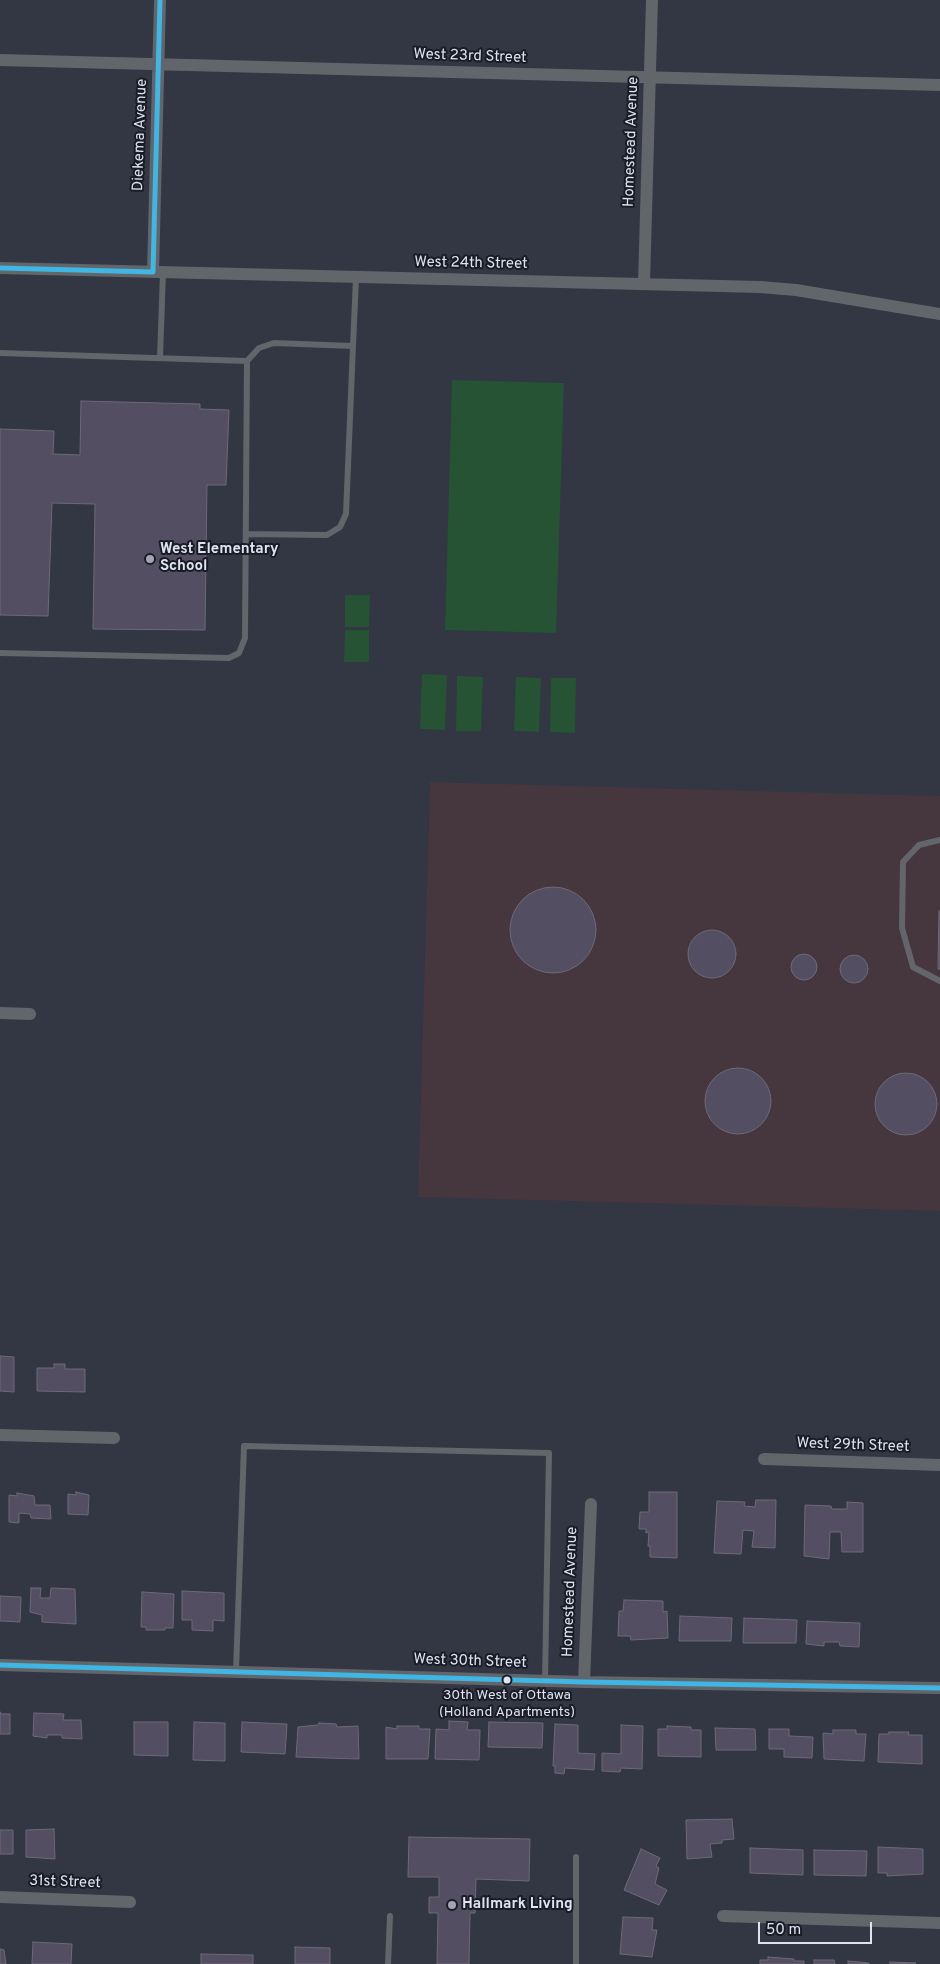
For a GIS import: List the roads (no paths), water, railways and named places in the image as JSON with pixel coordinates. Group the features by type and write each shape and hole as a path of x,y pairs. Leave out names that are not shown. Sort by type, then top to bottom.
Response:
{"street":[{"name":"Diekema Avenue","path":"158,272 160,0"},
{"name":"Homestead Avenue","path":"644,284 652,0"},
{"name":"West 23rd Street","path":"0,60 940,85"},
{"name":"West 24th Street","path":"0,268 644,284 796,290 940,314"},
{"path":"0,1013 30,1014"},
{"path":"0,1435 114,1438"},
{"name":"West 29th Street","path":"764,1459 940,1465"},
{"name":"Homestead Avenue","path":"584,1682 591,1504"},
{"name":"West 30th Street","path":"0,1665 584,1682 940,1688"},
{"name":"31st Street","path":"0,1897 130,1902"},
{"path":"724,1916 940,1923"}],"lane":[{"path":"158,272 160,358"},
{"path":"246,534 327,535 340,527 346,514 356,278"},
{"path":"0,653 229,658 239,653 245,638 247,361 259,348 274,343 353,346"},
{"path":"0,353 247,361"},
{"path":"940,840 919,845 903,862 902,928 913,967 940,981"},
{"path":"236,1672 244,1446 549,1453 545,1680"},
{"path":"576,1856 576,1964"},
{"path":"388,1964 390,1916"}],"place":[{"name":"West Elementary School","path":"150,559"},
{"name":"30th West of Ottawa (Holland Apartments)","path":"507,1680"},
{"name":"Hallmark Living","path":"452,1905"}]}
